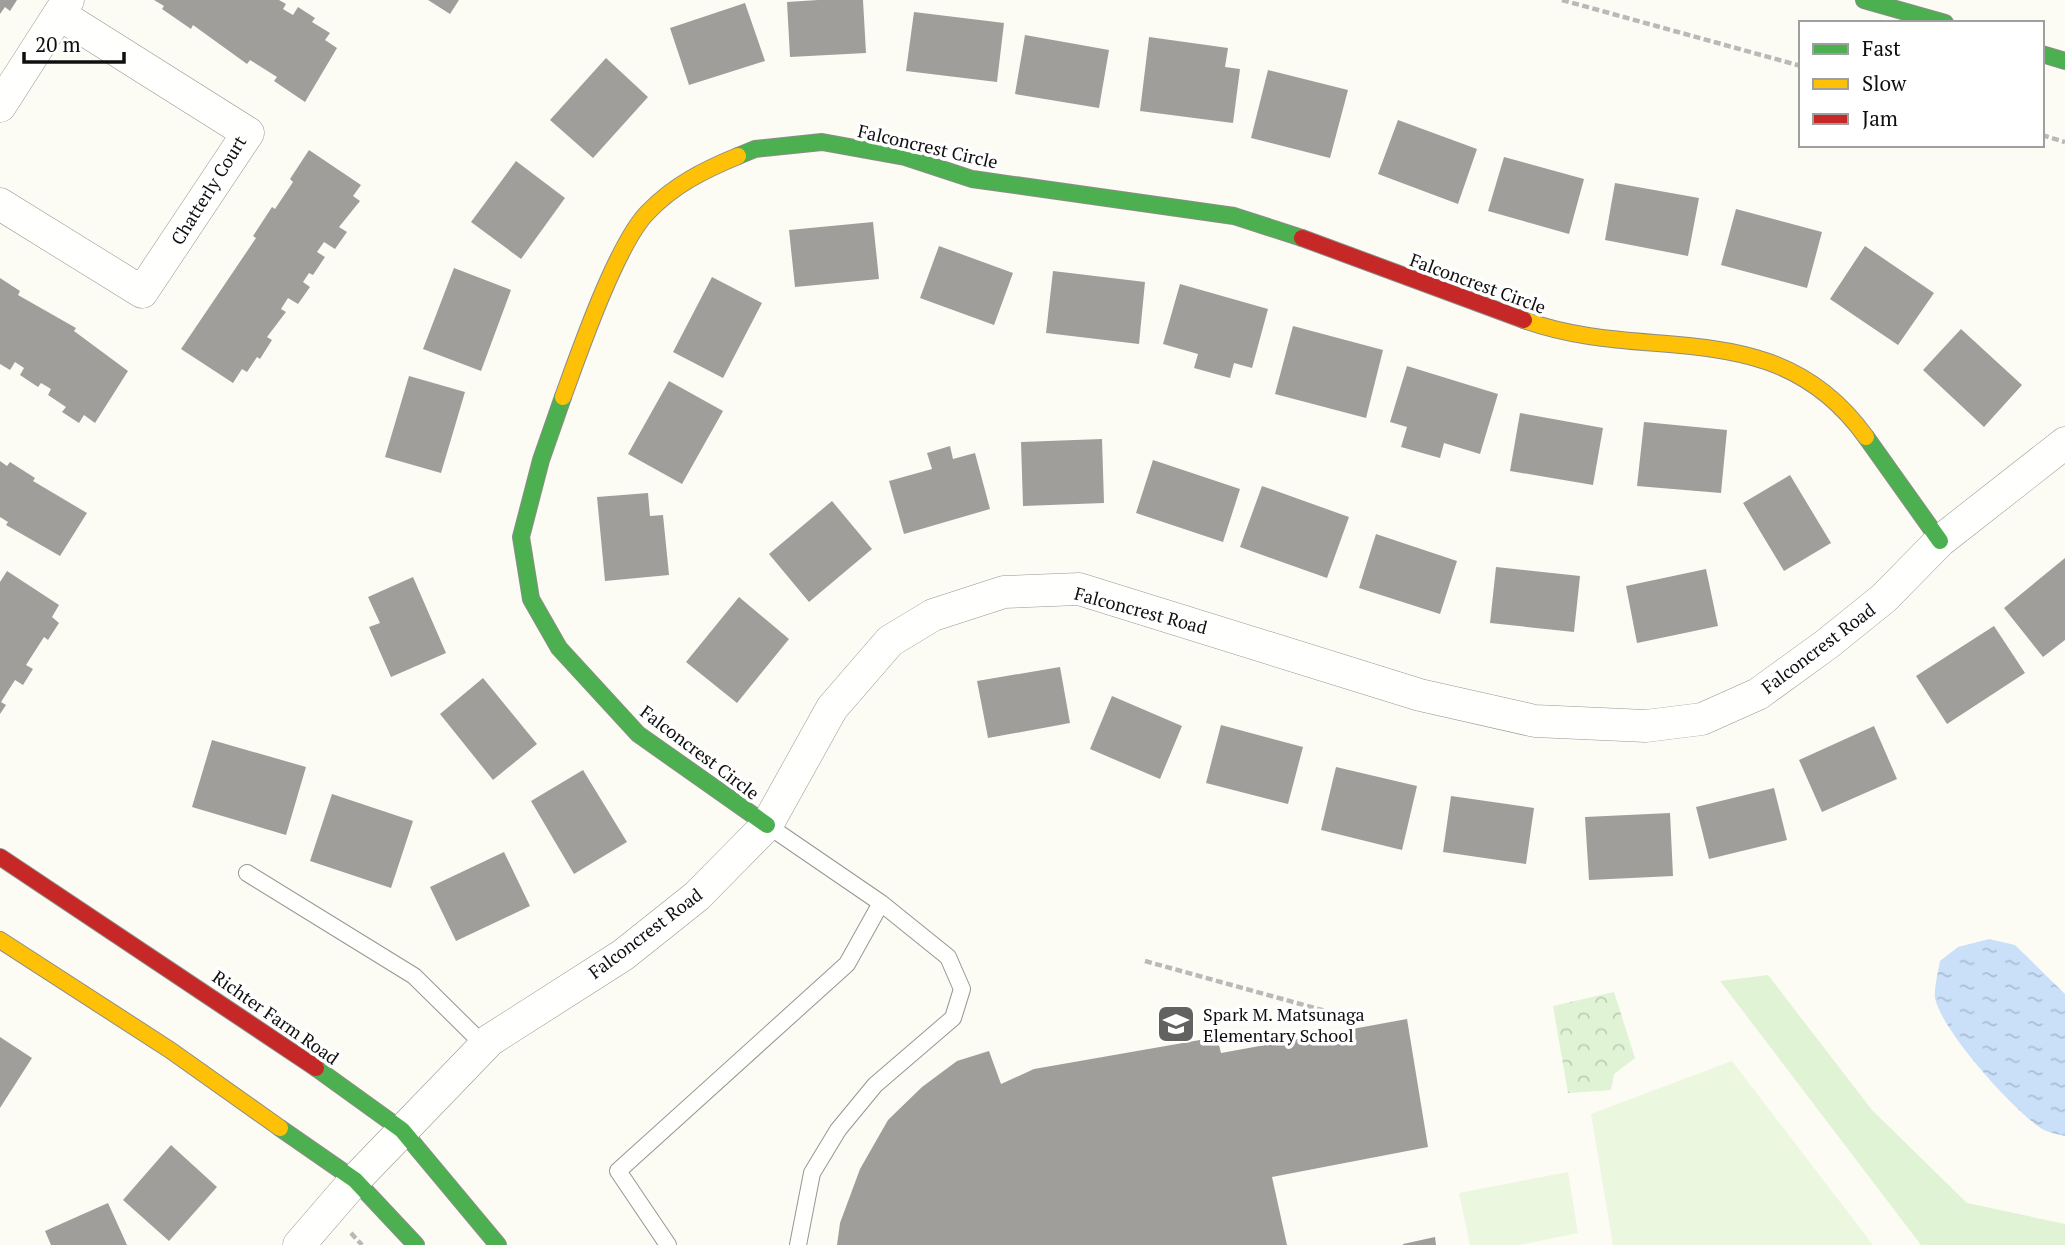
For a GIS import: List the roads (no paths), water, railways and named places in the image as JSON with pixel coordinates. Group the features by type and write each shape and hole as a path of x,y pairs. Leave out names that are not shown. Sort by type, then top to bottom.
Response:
{"street":[{"path":"1864,0 1938,21"},
{"path":"3,97 64,7"},
{"name":"Chatterly Court","path":"0,204 142,292 248,133 64,7"},
{"path":"2044,55 2065,61"},
{"name":"Falconcrest Circle","path":"766,825 638,734 559,649 531,599 521,537 541,460 572,372 622,253 646,213 691,176 755,149 822,142 905,157 972,179 1234,216 1554,331 1625,341 1692,344 1773,362 1815,386 1846,409 1881,453 1940,541"},
{"name":"Falconcrest Road","path":"299,1245 355,1180 485,1046 644,938 697,896 766,825 832,708 890,641 933,615 1004,592 1079,589 1420,695 1535,721 1646,726 1702,719 1758,694 1884,598 1940,541 2065,443"},
{"name":"Richter Farm Road","path":"0,857 268,1034 402,1130 498,1245"},
{"path":"0,940 170,1050 355,1180 416,1245"}],"lane":[{"path":"766,825 881,904 948,957 962,989 953,1018 875,1086 838,1130 812,1173 798,1245"},
{"path":"247,873 414,976 485,1046"},
{"path":"668,1245 618,1171 847,964 881,904"}],"water":[{"path":"1989,939 2015,945 2065,994 2065,1136 2044,1130 2016,1107 1965,1050 1940,1012 1935,994 1940,961 1958,947"}],"place":[{"name":"Spark M. Matsunaga Elementary School","path":"1176,1024"}]}
